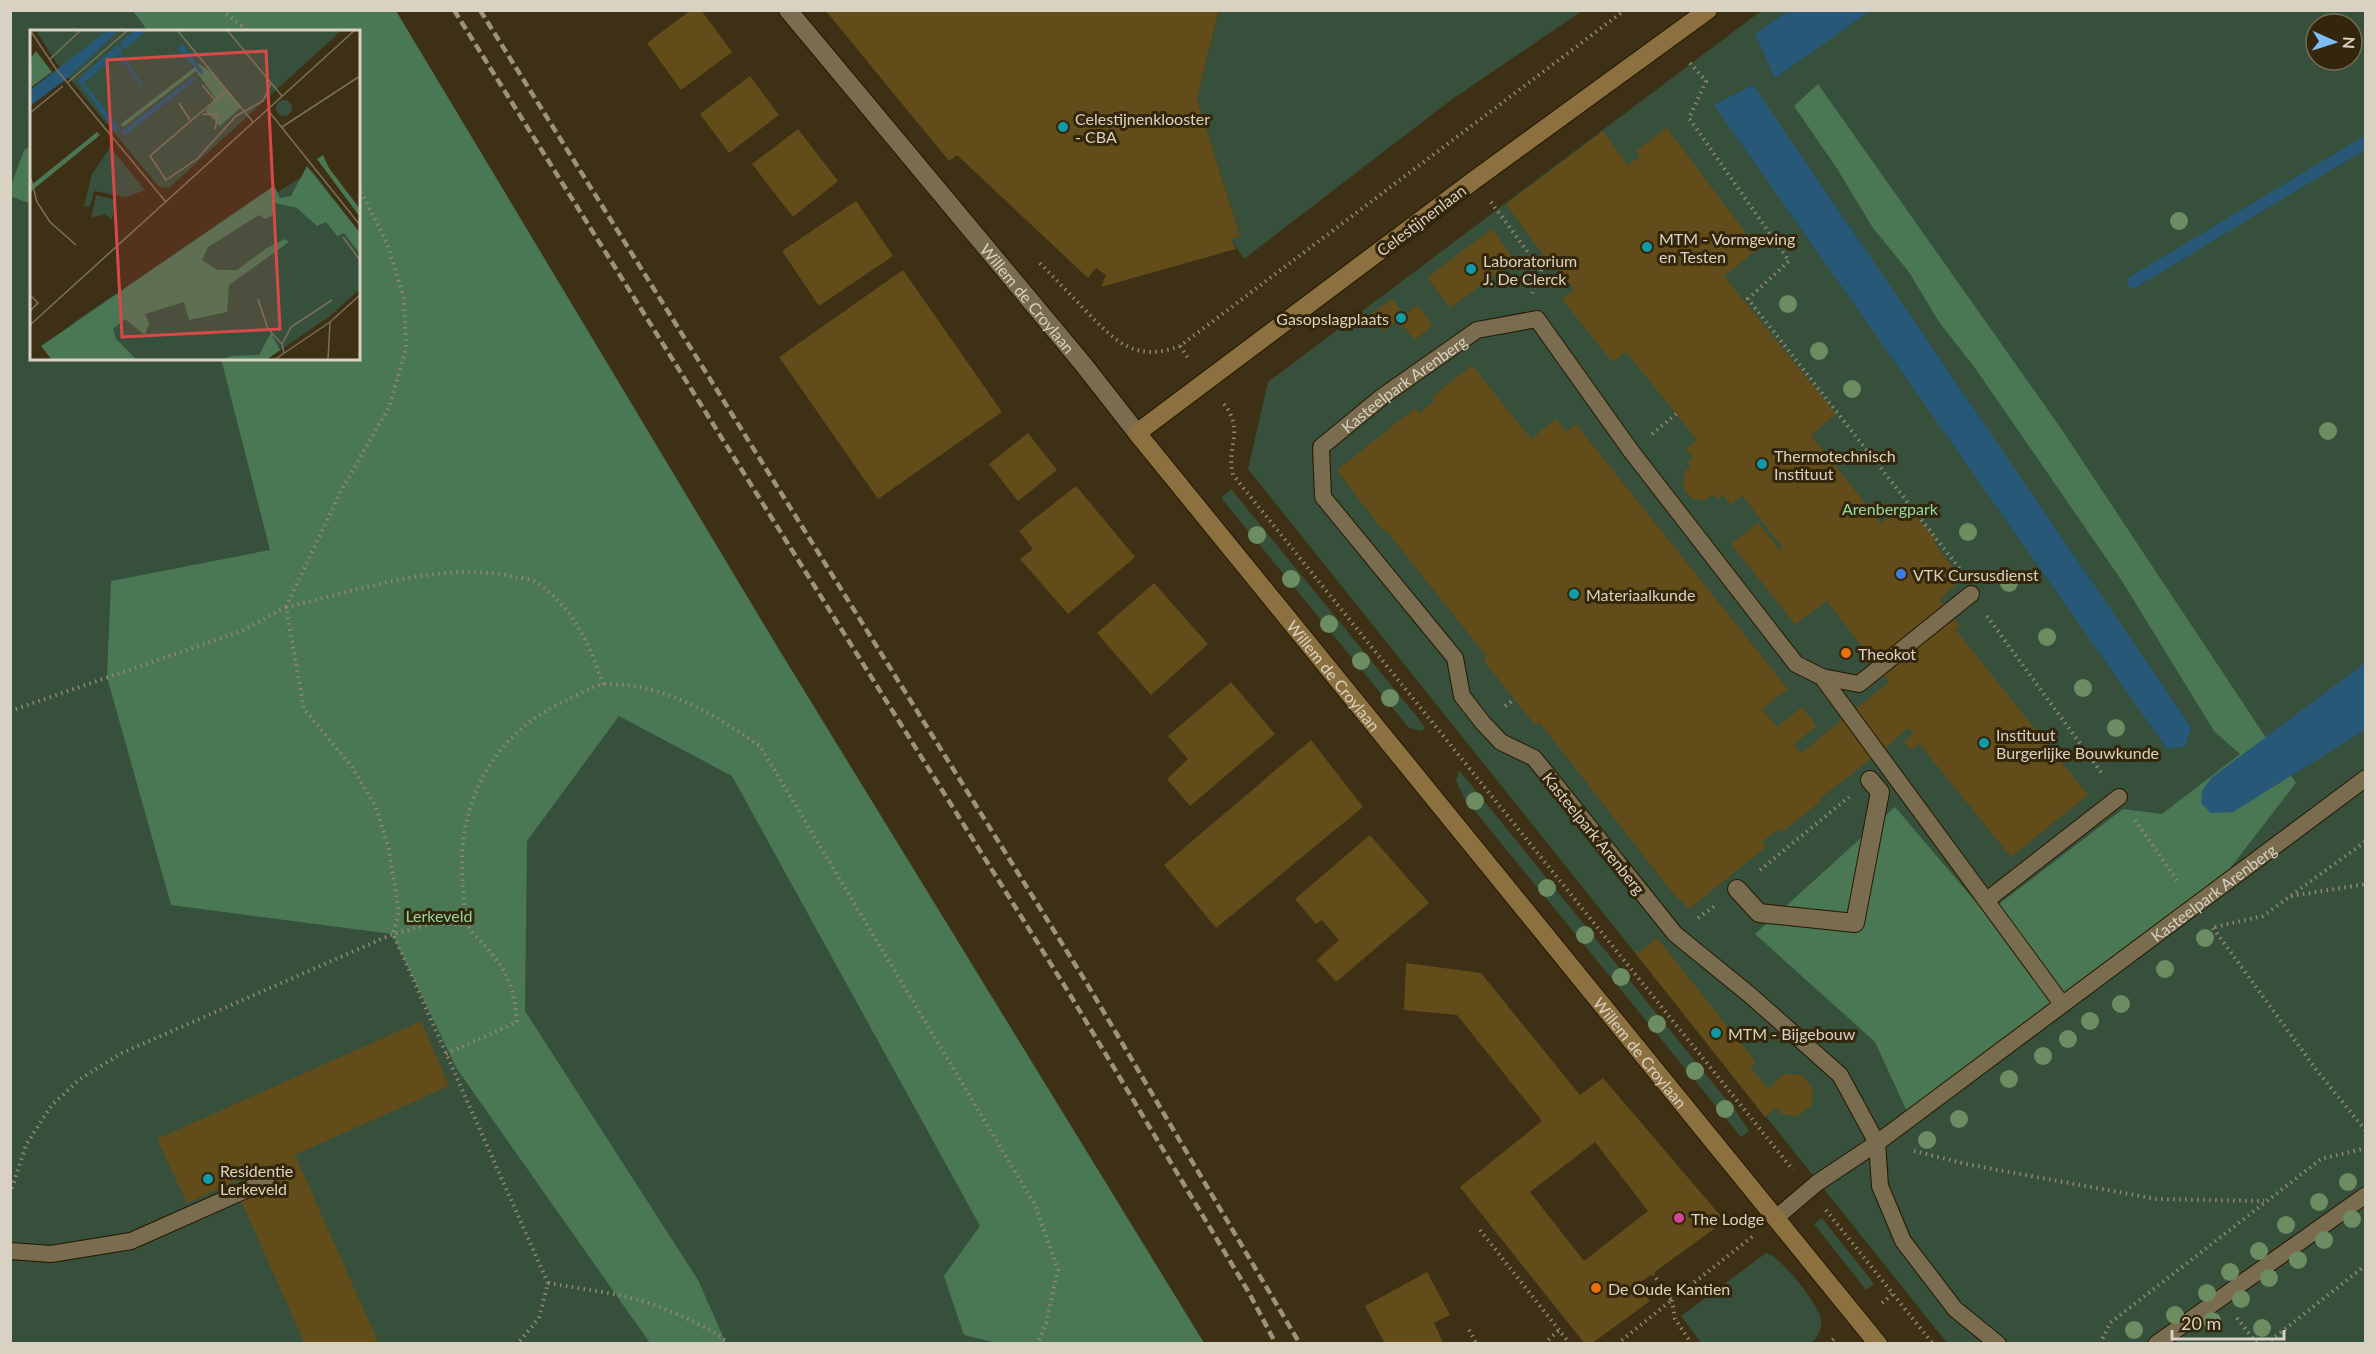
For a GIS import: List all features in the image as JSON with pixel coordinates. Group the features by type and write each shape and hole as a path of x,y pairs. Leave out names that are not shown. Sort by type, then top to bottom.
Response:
{"street":[{"name":"Willem de Croylaan","path":"788,10 1083,364 1880,1343"},
{"name":"Celestijnenlaan","path":"1137,433 1473,181 1708,10"},
{"path":"1737,889 1760,913 1855,923 1880,792 1870,780"}],"lane":[{"name":"Kasteelpark Arenberg","path":"1998,1344 1955,1309 1903,1241 1880,1186 1877,1143 1840,1075 1750,995 1675,934 1534,758 1501,742 1462,696 1455,658 1323,497 1321,447 1383,396 1478,330 1537,319 1631,451 1796,664 1822,677 2062,1004"},
{"path":"1822,677 1859,684 1971,594"},
{"name":"Kasteelpark Arenberg","path":"1777,1217 1809,1190 1877,1143 2366,778"},
{"path":"1986,900 2119,797"},
{"path":"10,1251 51,1254 131,1241 266,1181"},
{"path":"2156,1344 2366,1195"}],"path":[{"path":"222,10 247,30"},
{"path":"1184,354 1180,346 1625,10"},
{"path":"1690,63 1706,81 1689,118 1789,261 1748,299 1965,575 1971,594 2119,797 2194,906"},
{"path":"1473,181 1541,270 1521,322"},
{"path":"360,190 387,243 405,298 406,349 389,407 341,491 286,607 304,709 352,767 376,807 389,850 399,912 393,934 548,1283 539,1318 517,1344"},
{"path":"1227,408 1234,419 1236,429 1230,462 1233,475 1933,1344"},
{"path":"10,711 242,631 286,607 397,582 462,571 505,574 536,582 568,612 589,644 603,684"},
{"path":"446,1054 517,1022 514,987 495,956 467,925 462,883 465,829 478,780 505,742 544,710 603,684 635,686 677,697 714,715 759,746 1035,1205 1058,1270 1046,1323 1037,1344"},
{"path":"1675,934 1737,889 1870,780"},
{"path":"2263,916 2366,841"},
{"path":"2290,896 2366,884"},
{"path":"10,1194 26,1145 51,1106 80,1079 122,1053 393,934 435,922 467,925"},
{"path":"2213,928 2318,1072 2366,1131"},
{"path":"1877,1143 1902,1142 1918,1154 2156,1199 2264,1201"},
{"path":"2100,1344 2110,1323 2264,1201 2321,1159 2366,1148"},
{"path":"1617,1344 1777,1217"},
{"path":"1480,1230 1570,1344"},
{"path":"2266,1344 2366,1265"},
{"path":"1653,1274 1672,1300 1675,1319 1692,1344"},
{"path":"548,1283 630,1297 695,1322 723,1336 728,1344"},
{"path":"1469,1330 1477,1344"},
{"path":"1544,1344 1559,1330"},
{"path":"1828,1344 1835,1337"}],"green space":[{"name":"Lerkeveld","path":"10,11 396,11 778,648 1204,1343 11,1343"},
{"path":"133,11 396,11 778,648 1204,1343 1001,1344 964,1335 944,1276 980,1226 732,776 619,716 527,841 525,1011 698,1280 726,1343 650,1343 457,1069 392,934 171,905 107,677 111,581 270,550 221,360 360,360 360,30 147,30"},
{"path":"1219,11 1582,11 1451,100 1244,259 1231,239 1240,236 1197,99"},
{"name":"Arenbergpark","path":"1761,11 2365,11 2365,1343 1947,1343 1248,469 1268,382"},
{"path":"1818,84 2060,427 2296,783 2197,911 1909,1116 1875,1042 1755,934 1895,807 1986,914 2123,809 2162,814 2240,754 2214,731 2122,581 1975,368 1939,322 1909,272 1873,228 1836,167 1794,106"},
{"path":"30,147 30,204 10,196 11,186 24,150"},
{"path":"1231,489 1418,718 1425,728 1422,731 1409,728 1223,500 1222,497"},
{"path":"1459,770 1738,1114 1749,1131 1741,1137 1465,799 1456,781"},
{"path":"1822,1218 1874,1284 1866,1290 1814,1224"},
{"path":"1766,1253 1788,1270 1806,1291 1818,1311 1821,1325 1816,1338 1811,1344 1701,1343 1681,1316"}],"water":[{"path":"1788,11 1870,11 1775,78 1755,34"},
{"path":"1753,85 2191,727 2185,746 2167,749 1714,105"},
{"path":"2365,663 2365,730 2233,812 2211,813 2201,803 2202,791 2211,778"}],"building":[{"path":"691,10 701,10 732,52 681,90 647,43"},
{"name":"Celestijnenklooster - CBA","path":"825,10 1219,10 1197,99 1240,236 1231,239 1236,249 1101,287 1106,275 1096,268 1088,278 957,155 949,161"},
{"path":"750,76 779,115 729,153 700,114"},
{"path":"1667,128 1758,249 1724,276 1836,414 1811,435 1881,523 1907,505 1935,539 1934,543 1962,579 1939,600 1960,626 1955,629 2088,795 2011,857 1921,746 1922,743 1911,750 1904,741 1914,733 1907,728 1781,833 1778,829 1762,842 1766,847 1689,909 1672,892 1539,722 1535,725 1483,660 1487,657 1385,529 1383,531 1337,470 1415,408 1419,413 1435,400 1432,397 1472,365 1531,439 1556,419 1566,432 1576,424 1788,689 1762,709 1777,727 1802,707 1817,726 1794,744 1801,753 1889,682 1827,601 1795,624 1731,544 1758,523 1780,550 1782,547 1742,495 1731,505 1723,495 1718,499 1713,495 1706,500 1692,499 1683,487 1684,472 1690,467 1688,461 1693,458 1686,449 1697,440 1626,352 1612,362 1562,299 1574,289 1550,257 1545,257 1506,204 1603,131 1628,165 1640,156 1636,150"},
{"path":"798,129 838,181 793,217 752,164"},
{"path":"856,201 893,256 819,306 782,251"},
{"name":"Laboratorium J. De Clerck","path":"1492,229 1515,260 1450,308 1427,277"},
{"path":"903,270 1002,412 878,499 779,357"},
{"name":"Gasopslagplaats","path":"1392,299 1404,315 1418,305 1433,326 1414,340 1399,320 1384,331 1371,314"},
{"path":"1028,433 1057,470 1018,501 989,464"},
{"path":"1076,486 1135,557 1068,614 1020,559 1033,549 1019,531"},
{"path":"1154,583 1208,644 1151,695 1097,633"},
{"path":"1231,682 1275,734 1190,806 1167,779 1188,759 1168,736"},
{"path":"1311,740 1363,807 1216,928 1164,865"},
{"path":"1370,835 1429,903 1336,982 1317,960 1339,940 1322,920 1316,924 1295,899"},
{"name":"MTM - Bijgebouw","path":"1657,938 1756,1062 1750,1067 1767,1087 1772,1088 1772,1084 1785,1074 1802,1075 1813,1089 1811,1106 1797,1116 1781,1114 1776,1108 1765,1117 1632,949 1639,953"},
{"path":"1406,963 1481,973 1580,1095 1603,1078 1725,1221 1638,1284 1650,1301 1591,1344 1585,1344 1460,1187 1542,1121 1457,1015 1404,1010","holes":["1595,1142 1648,1211 1584,1261 1530,1192"]},
{"name":"Residentie Lerkeveld","path":"421,1021 449,1086 295,1155 379,1344 305,1344 241,1201 280,1185 272,1165 187,1203 157,1139"},
{"path":"1427,1272 1450,1315 1434,1323 1444,1344 1385,1344 1365,1306"}],"waterway":[{"path":"2133,282 2366,142"}],"railway":[{"path":"454,10 1069,993 1248,1291 1276,1344"},
{"path":"480,10 1086,982 1300,1344"}],"place":[{"name":"Celestijnenklooster - CBA","path":"1063,127"},
{"name":"MTM - Vormgeving en Testen","path":"1647,247"},
{"name":"Laboratorium J. De Clerck","path":"1471,269"},
{"name":"Gasopslagplaats","path":"1401,318"},
{"name":"Thermotechnisch Instituut","path":"1762,464"},
{"name":"VTK Cursusdienst","path":"1901,574"},
{"name":"Materiaalkunde","path":"1574,594"},
{"name":"Theokot","path":"1846,653"},
{"name":"Instituut Burgerlijke Bouwkunde","path":"1984,743"},
{"name":"MTM - Bijgebouw","path":"1716,1033"},
{"name":"Residentie Lerkeveld","path":"208,1179"},
{"name":"The Lodge","path":"1679,1218"},
{"name":"De Oude Kantien","path":"1596,1288"}]}
